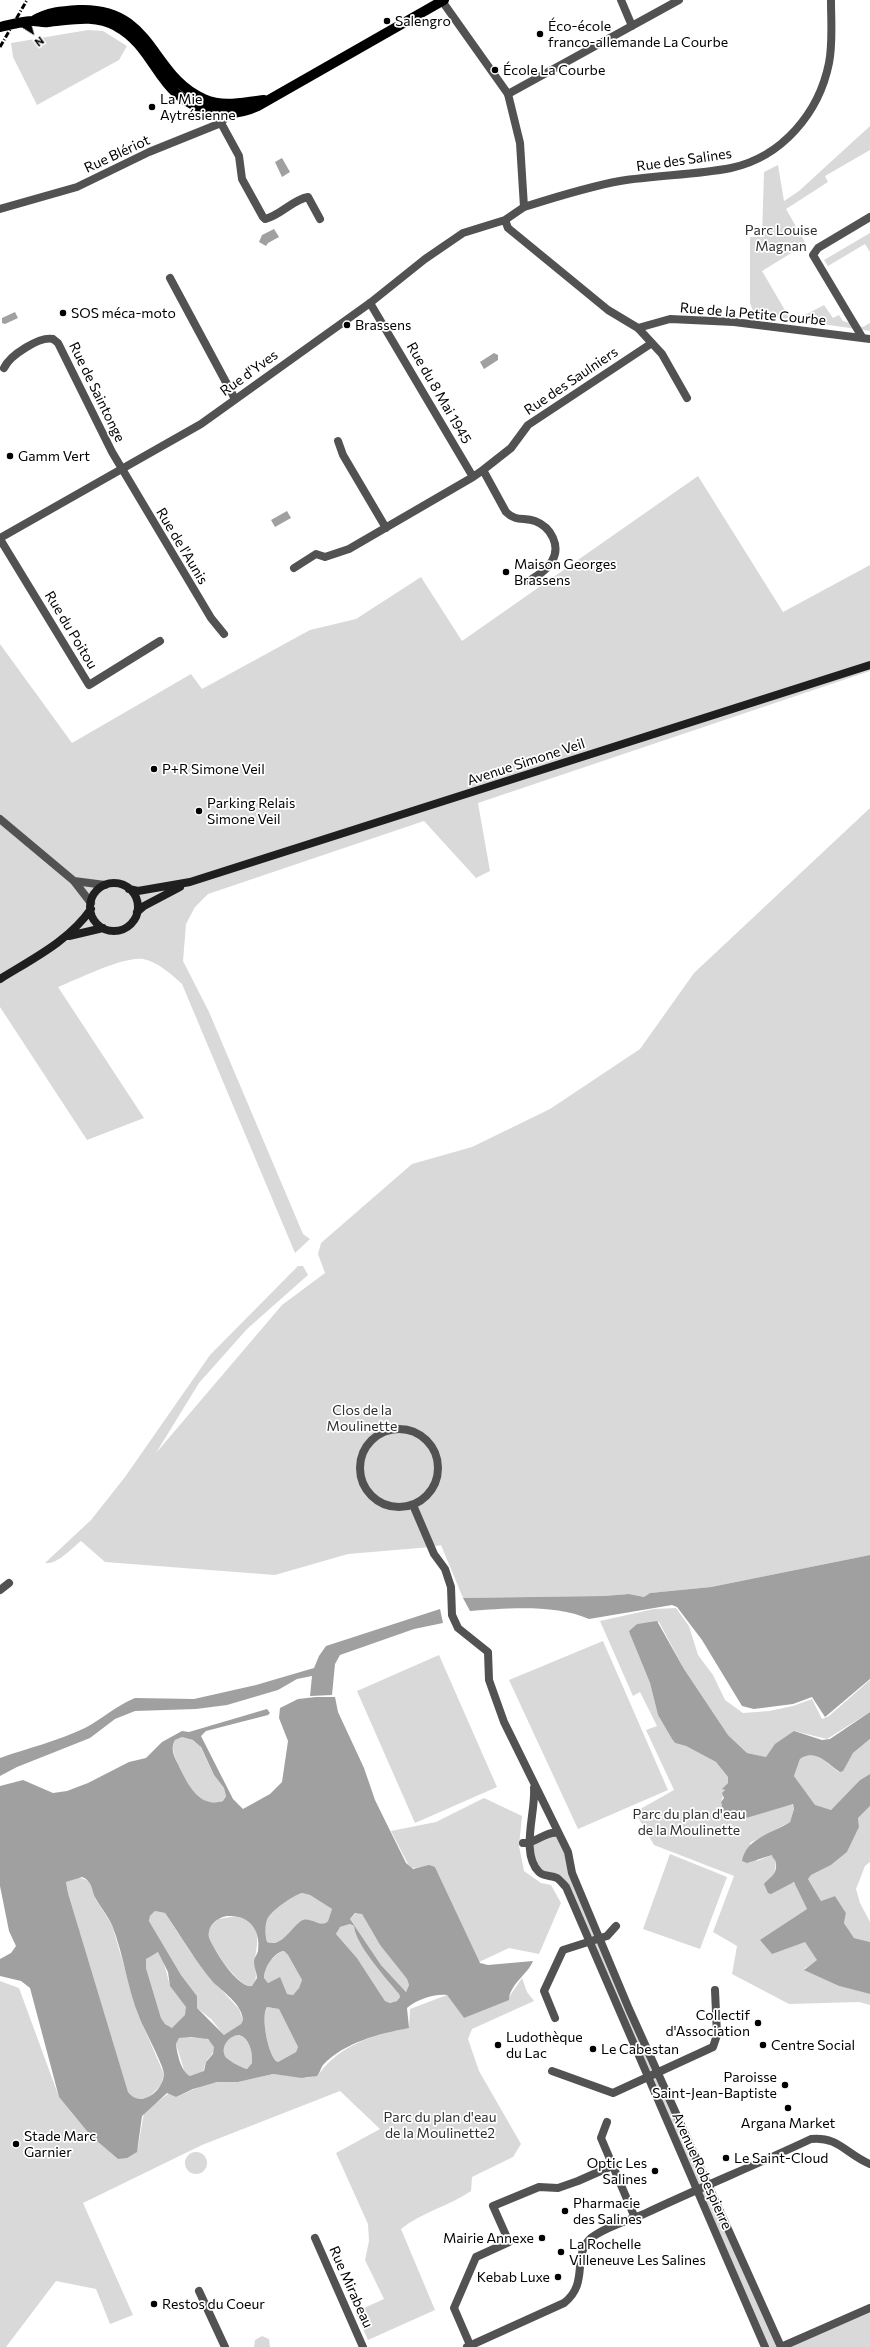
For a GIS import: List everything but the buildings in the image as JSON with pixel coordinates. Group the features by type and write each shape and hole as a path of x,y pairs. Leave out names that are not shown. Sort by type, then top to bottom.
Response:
{"main road":[{"path":"0,27 28,22 46,23 76,18 96,19 116,26 138,42 167,86 176,94 188,103 203,109 229,113 249,110 443,1"},
{"path":"28,22 43,15 56,12 93,10 115,16 136,28 147,40 174,78 192,93 211,102 237,105 265,100"},
{"name":"Avenue Simone Veil","path":"190,882 870,665"},
{"path":"0,979 66,936 81,923 91,906 96,892 105,885 119,884 129,889 144,890 190,882"},
{"path":"137,912 144,906 190,882"},
{"path":"66,936 102,928 113,931 124,929 133,922 137,912 137,901 129,889"},
{"path":"91,906 95,921 102,928"}],"street":[{"path":"621,0 632,26"},
{"path":"508,94 679,0"},
{"name":"Rue des Salines","path":"505,220 524,207 578,190 621,181 695,174 733,167 764,155 788,138 808,117 814,107 829,64 832,42 831,0"},
{"path":"443,1 508,94 520,142 524,207"},
{"name":"Rue Blériot","path":"0,209 76,187 149,152 221,123 237,105"},
{"path":"221,123 239,156 242,179 262,217 265,219 275,216 296,202 308,197 320,219"},
{"path":"866,338 813,255 818,248 870,217"},
{"path":"505,220 508,228 608,310 638,328 662,354 687,398"},
{"name":"Rue d'Yves","path":"0,538 121,468 181,436 236,399 370,303 425,259 463,233 505,220"},
{"path":"170,278 236,399"},
{"name":"Rue du 8 Mai 1945","path":"370,303 473,477"},
{"name":"Rue de la Petite Courbe","path":"638,328 670,319 734,322 866,338"},
{"name":"Rue de Saintonge","path":"4,368 14,355 44,339 53,339 58,343 121,468"},
{"name":"Rue des Saulniers","path":"482,470 511,448 528,425 652,343"},
{"path":"338,442 343,455 386,528"},
{"name":"Rue de l'Aunis","path":"121,468 210,618 224,634"},
{"path":"294,568 316,554 325,557 349,549 473,477 482,470 506,512 512,518 534,520 542,524 549,531 554,541 556,549 552,561 544,571 529,582"},
{"name":"Rue du Poitou","path":"0,538 89,685 160,641"},
{"path":"0,819 74,881 91,906"},
{"path":"74,881 105,885"},
{"path":"401,1429 413,1432 424,1438 433,1448 438,1460 438,1473 435,1485 427,1496 413,1505 392,1507 380,1503 370,1495 363,1484 360,1472 360,1460 372,1439 382,1433 401,1429"},
{"path":"413,1505 434,1554 444,1569 451,1587 452,1615 458,1628 488,1652 489,1680 512,1739 533,1781"},
{"path":"0,1590 9,1582"},
{"name":"Avenue Robespierre","path":"533,1781 568,1852 572,1873 599,1938 781,2347"},
{"name":"Avenue Robespierre","path":"533,1781 534,1797 526,1843 532,1858 539,1872 544,1876 556,1877 566,1887 647,2078 765,2347"},
{"path":"526,1843 542,1835 558,1832"},
{"path":"555,2018 544,1991 563,1950 607,1936 616,1926"},
{"path":"552,2071 613,2093 713,2047 717,2035 715,1990"},
{"path":"607,2122 601,2138 635,2218"},
{"path":"612,2166 558,2188 539,2188 493,2206 509,2242 476,2257 454,2308 469,2346 564,2303 571,2298 578,2285 582,2251 587,2243 599,2234 709,2184 811,2139 829,2138 856,2158 870,2164"},
{"name":"Rue Mirabeau","path":"315,2238 364,2347"},
{"path":"199,2291 225,2347"},
{"path":"781,2347 870,2308"}],"green space":[{"path":"88,30 103,31 127,46 119,60 37,105 13,57 11,43"},
{"name":"Parc Louise Magnan","path":"870,126 870,150 825,176 828,182 786,209 806,244 762,271 789,317 803,316 824,305 833,318 839,315 843,321 863,327 870,323 870,331 754,314 750,303 750,237 762,237 764,172 778,165 784,201 799,191"},
{"name":"Parc Louise Magnan","path":"870,233 870,252 865,244 828,266 824,260"},
{"path":"698,476 783,612 870,565 870,671 478,803 490,871 476,878 424,821 208,894 195,907 186,924 183,961 209,1012 303,1234 310,1239 295,1253 182,984 164,969 143,959 135,959 113,964 58,987 144,1118 87,1140 0,1007 0,644 72,743 191,674 202,689 310,630 356,619 421,577 462,641"},
{"name":"Clos de la Moulinette","path":"870,808 870,1555 711,1587 650,1593 644,1597 629,1594 604,1596 463,1598 441,1545 348,1554 275,1575 105,1562 81,1541 59,1559 50,1563 45,1563 91,1520 125,1477 210,1355 298,1266 303,1266 308,1275 247,1329 199,1383 156,1453 282,1305 325,1273 318,1254 321,1243 412,1164 472,1147 550,1109 640,1049 694,973"},
{"name":"Parc du plan d'eau de la Moulinette","path":"676,1608 689,1626 698,1655 713,1675 725,1700 743,1713 769,1711 793,1706 812,1699 822,1719 829,1716 870,1680 870,1712 827,1739 794,1731 766,1757 747,1753 728,1735 684,1669 659,1622 637,1624 629,1631 650,1683 658,1715 672,1739 675,1743 686,1746 716,1762 728,1777 728,1783 723,1789 725,1790 721,1802 724,1815 743,1819 792,1803 794,1809 790,1822 750,1843 757,1861 772,1855 776,1862 774,1876 766,1881 795,1883 807,1909 760,1941 805,1942 818,1960 804,1969 839,1986 870,1994 870,2005 859,2002 789,2004 732,1974 737,1946 713,1932 734,1876 654,1845 635,1812 674,1790 646,1730 657,1726 640,1692 633,1696 600,1621 654,1609"},
{"path":"603,1641 668,1790 578,1829 509,1680"},
{"path":"439,1655 497,1787 415,1823 357,1691"},
{"path":"182,1737 193,1740 199,1744 214,1775 224,1788 226,1795 223,1801 207,1801 201,1798 190,1787 182,1773 173,1751 175,1740"},
{"path":"870,1739 870,1774 860,1780 831,1810 815,1806 794,1776 800,1759 805,1756 816,1756 821,1758 839,1772 853,1753"},
{"path":"484,1798 522,1816 519,1846 524,1871 541,1883 551,1885 561,1903 539,1954 509,1948 479,1962 435,1867 410,1868 391,1831 436,1822"},
{"path":"870,1806 870,1862 865,1866 856,1889 860,1903 870,1922 870,1942 854,1938 844,1923 846,1913 835,1896 821,1901 808,1879 811,1875 831,1865 847,1852 859,1827 858,1818"},
{"path":"558,1833 572,1873 781,2347 765,2347 566,1887 536,1867 529,1843"},
{"path":"670,1854 727,1877 700,1949 643,1929"},
{"path":"79,1877 89,1881 95,1898 112,1925 138,2014 164,2074 161,2085 148,2098 136,2099 128,2093 68,1893 66,1882"},
{"path":"302,1893 310,1895 332,1909 328,1921 322,1924 310,1920 303,1920 282,1939 272,1943 267,1942 266,1922 269,1917 282,1904"},
{"path":"155,1911 165,1913 191,1953 213,1981 239,2009 243,2020 241,2024 225,2035 211,2019 197,2008 197,1996 181,1975 149,1921 150,1916"},
{"path":"357,1912 362,1914 380,1945 407,1979 409,1985 406,1992 381,1965 350,1919"},
{"path":"237,1916 251,1923 256,1933 256,1979 252,1986 240,1981 226,1966 214,1948 209,1935 210,1928 218,1919"},
{"path":"350,1924 354,1926 360,1942 372,1962 399,1994 400,1997 397,2001 390,2003 385,2001 357,1958 336,1934 340,1927"},
{"path":"284,1951 288,1955 302,1980 299,1988 293,1995 287,1994 275,1981 268,1983 264,1978 264,1974 270,1962 280,1952"},
{"path":"159,1952 164,1963 169,1982 187,2009 186,2015 182,2021 172,2028 165,2024 161,2018 146,1968 146,1959 151,1954"},
{"name":"Parc du plan d'eau de la Moulinette2","path":"522,1978 527,1992 534,2001 472,2029 468,2039 479,2071 521,2144 513,2157 472,2177 471,2191 418,2218 401,2229 435,2310 368,2340 355,2312 384,2299 365,2260 369,2241 368,2224 336,2153 380,2129 340,2091 202,2145 83,2203 133,2315 110,2324 96,2289 56,2281 6,2347 0,2347 0,1981 19,1988 59,2097 91,2136 118,2159 138,2147 144,2112 169,2093 176,2097 206,2084 225,2081 238,2082 273,2074 307,2078 318,2075 327,2064 347,2048 370,2038 409,2028 410,2009 447,1995 464,2018 509,1997"},
{"path":"267,2007 279,2009 298,2047 296,2052 278,2062 272,2054 266,2037 264,2019"},
{"path":"235,2035 245,2039 250,2046 252,2063 247,2069 238,2066 225,2056 223,2048 224,2045 229,2039"},
{"path":"179,2038 206,2038 214,2045 213,2052 205,2063 203,2071 200,2074 190,2076 185,2073 176,2044"},
{"path":"196,2152 204,2155 207,2163 204,2171 196,2174 188,2171 185,2163 188,2155"},
{"path":"870,2308 870,2347 787,2347"},
{"path":"262,2336 269,2339 270,2347 254,2347 255,2340"}],"shaded area":[{"path":"282,158 290,172 282,177 275,162"},
{"path":"274,229 279,237 268,243 266,246 259,242 262,235"},
{"path":"15,312 18,318 5,324 2,323 2,318"},
{"path":"494,353 498,355 498,360 484,369 480,362"},
{"path":"287,511 291,518 275,527 271,520"},
{"path":"870,1555 870,1679 825,1717 812,1697 793,1704 754,1709 742,1706 702,1640 677,1607 672,1605 589,1619 576,1614 546,1609 515,1608 470,1611 463,1598 604,1596 629,1594 644,1597 650,1593 711,1587"},
{"path":"440,1609 443,1623 414,1629 340,1655 335,1664 332,1695 310,1696 312,1676 297,1679 278,1690 227,1705 196,1709 135,1711 115,1719 90,1738 17,1767 0,1776 0,1758 75,1733 122,1704 135,1698 194,1699 256,1685 314,1668 319,1656 326,1646"},
{"path":"657,1621 684,1669 728,1735 747,1753 766,1757 775,1744 794,1731 822,1740 830,1739 870,1712 870,1739 853,1753 843,1771 840,1772 821,1758 811,1755 800,1759 794,1776 815,1805 831,1810 860,1780 870,1774 870,1806 858,1818 859,1827 847,1852 831,1865 811,1875 808,1879 821,1901 835,1896 846,1913 844,1923 854,1938 870,1942 870,1994 839,1986 804,1970 817,1960 805,1942 772,1954 760,1940 807,1909 794,1882 771,1894 768,1893 764,1884 776,1870 776,1862 772,1855 747,1863 742,1861 745,1853 754,1841 790,1822 794,1809 793,1804 743,1819 724,1815 721,1802 724,1798 722,1793 725,1790 722,1789 728,1783 728,1777 716,1762 686,1746 675,1743 672,1739 658,1715 650,1683 630,1634 629,1631 637,1624"},
{"path":"335,1697 338,1712 364,1768 375,1800 406,1863 413,1869 429,1865 435,1867 480,1963 488,1965 533,1961 531,1966 515,1984 509,2000 464,2018 447,1995 437,1995 420,2000 407,2008 409,2028 374,2036 342,2050 323,2065 317,2076 302,2078 273,2074 238,2082 217,2082 193,2089 176,2097 167,2093 142,2116 137,2152 127,2158 118,2159 91,2136 59,2097 30,1988 21,1981 0,1976 0,1959 11,1953 16,1946 9,1931 0,1886 0,1786 23,1780 53,1793 67,1791 88,1783 129,1762 146,1758 162,1742 182,1731 189,1732 267,1709 270,1713 268,1715 206,1731 201,1736 233,1799 243,1809 270,1794 282,1782 288,1741 279,1718 280,1708 298,1699","holes":["182,1737 193,1740 201,1747 214,1775 224,1788 226,1796 223,1801 207,1801 194,1792 175,1758 173,1752 175,1740","82,1877 86,1879 90,1884 94,1896 112,1925 120,1948 136,2007 142,2024 161,2063 164,2074 163,2080 156,2092 145,2098 139,2099 133,2097 128,2092 66,1882","302,1893 310,1895 332,1909 328,1921 322,1924 308,1920 301,1921 281,1940 272,1943 267,1942 266,1922 277,1908 293,1897","155,1911 165,1913 206,1974 236,2004 242,2014 243,2020 241,2024 224,2035 197,2008 197,1996 181,1975 149,1921 150,1916","355,1913 362,1914 380,1945 407,1979 409,1985 406,1992 381,1965 350,1919","225,1916 236,1916 248,1921 256,1931 258,1937 258,1951 254,1959 254,1966 257,1978 252,1986 246,1985 233,1975 211,1943 209,1937 210,1929 217,1920","350,1924 354,1926 356,1934 366,1952 399,1994 400,1997 397,2001 390,2003 385,2001 357,1958 336,1934 340,1927","284,1951 288,1955 302,1980 299,1988 293,1995 287,1994 280,1977 268,1983 264,1978 264,1974 270,1961 277,1954","158,1952 168,1972 170,1986 186,2007 185,2015 172,2028 165,2024 161,2018 146,1968 146,1959","267,2007 279,2009 298,2047 296,2052 278,2062 272,2054 266,2037 264,2019","239,2035 248,2042 251,2050 252,2063 247,2069 235,2064 225,2056 224,2048 229,2039","191,2037 208,2039 214,2047 213,2054 206,2062 204,2071 190,2076 184,2071 178,2057 176,2044 179,2038"]}],"railway":[{"path":"0,47 27,0"}],"place":[{"name":"Salengro","path":"387,21"},
{"name":"Éco-école franco-allemande La Courbe","path":"540,34"},
{"name":"École La Courbe","path":"495,70"},
{"name":"La Mie Aytrésienne","path":"152,107"},
{"name":"SOS méca-moto","path":"63,313"},
{"name":"Brassens","path":"347,325"},
{"name":"Gamm Vert","path":"10,456"},
{"name":"Maison Georges Brassens","path":"506,572"},
{"name":"P+R Simone Veil","path":"154,769"},
{"name":"Parking Relais Simone Veil","path":"199,811"},
{"name":"Collectif d'Association","path":"758,2023"},
{"name":"Ludothèque du Lac","path":"498,2045"},
{"name":"Centre Social","path":"763,2045"},
{"name":"Le Cabestan","path":"593,2049"},
{"name":"Paroisse Saint-Jean-Baptiste","path":"785,2085"},
{"name":"Argana Market","path":"788,2108"},
{"name":"Stade Marc Garnier","path":"16,2144"},
{"name":"Le Saint-Cloud","path":"726,2158"},
{"name":"Optic Les Salines","path":"655,2171"},
{"name":"Pharmacie des Salines","path":"565,2211"},
{"name":"Mairie Annexe","path":"542,2238"},
{"name":"La Rochelle Villeneuve Les Salines","path":"561,2252"},
{"name":"Kebab Luxe","path":"558,2277"},
{"name":"Restos du Coeur","path":"154,2304"}]}
